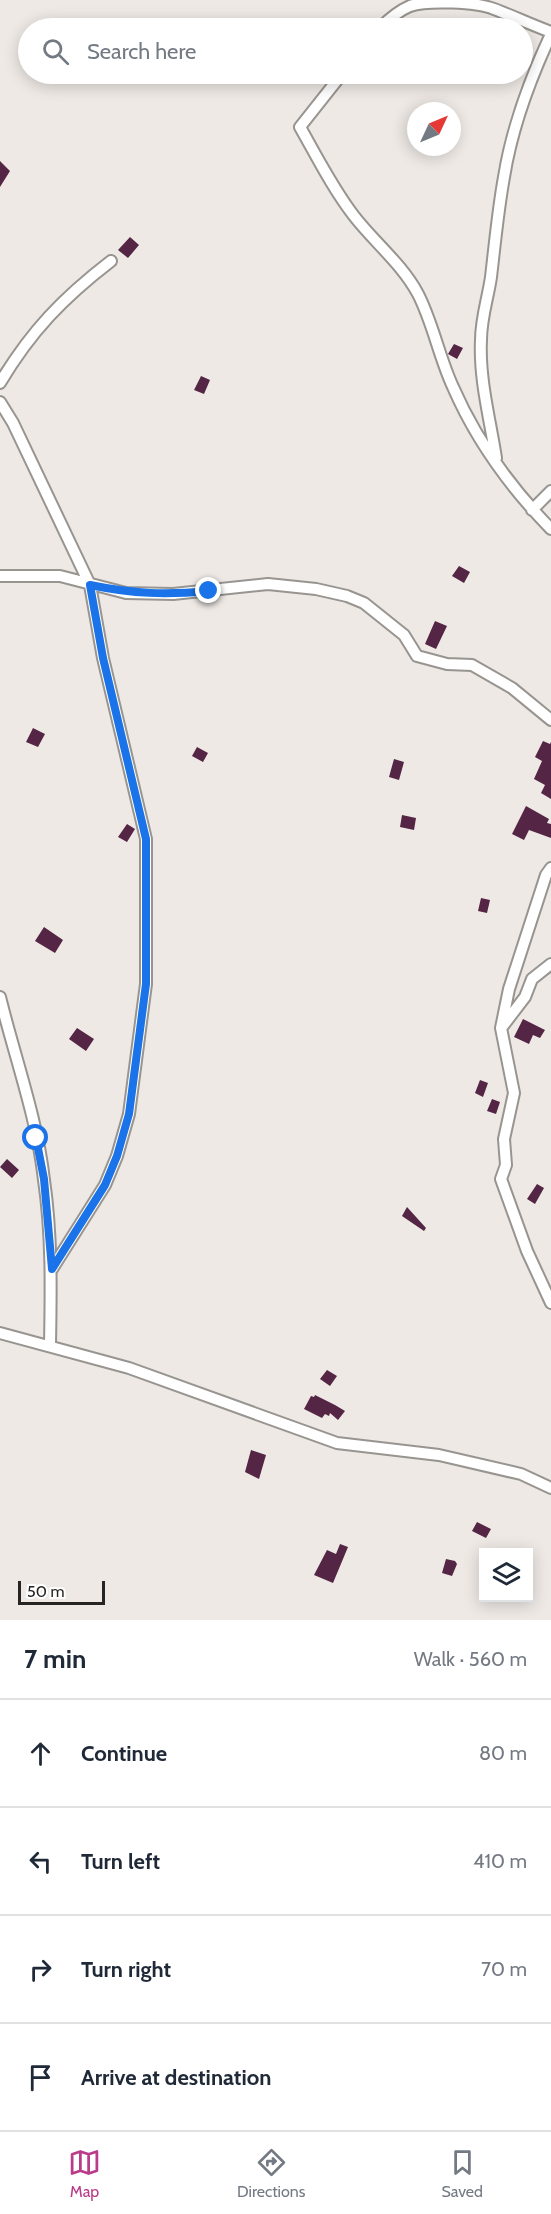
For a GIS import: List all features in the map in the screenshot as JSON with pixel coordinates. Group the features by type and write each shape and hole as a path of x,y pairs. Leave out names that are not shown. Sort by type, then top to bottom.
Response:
{"street":[{"path":"390,18 412,5 446,3 493,8 516,18"},
{"path":"533,25 551,33 533,73"},
{"path":"334,84 300,127 354,216 402,270 418,294 452,387 473,429 532,510 551,529"},
{"path":"496,462 482,363 483,317 490,286 504,175 529,84"},
{"path":"0,383 18,353 48,316 80,284 111,261"},
{"path":"0,402 14,423 90,585 103,658 146,839 146,984 129,1114 117,1156 105,1185 52,1269"},
{"path":"532,510 551,491"},
{"path":"0,576 60,576 126,593 173,594 268,584 316,589 347,596 364,603 404,635 417,656 447,664 472,665 512,688 551,720"},
{"path":"551,868 546,875 509,989 501,1029 514,1093 504,1139 506,1165 501,1179 528,1251 551,1303"},
{"path":"501,1029 525,997 532,979 551,964"},
{"path":"0,997 32,1117 44,1179 52,1269 50,1346"},
{"path":"0,1333 129,1368 337,1443 438,1455 521,1474 551,1488"}],"building":[{"path":"0,161 10,171 0,187"},
{"path":"130,237 139,245 128,258 118,250"},
{"path":"454,344 463,348 457,359 448,354"},
{"path":"201,376 210,380 204,394 194,390"},
{"path":"459,566 470,572 464,583 452,576"},
{"path":"435,621 447,626 436,649 425,644"},
{"path":"33,728 45,734 38,747 26,742"},
{"path":"543,741 550,744 551,742 551,799 541,793 545,785 534,779 542,761 535,757"},
{"path":"197,747 208,753 203,762 192,756"},
{"path":"394,759 404,762 399,780 389,777"},
{"path":"526,806 549,819 547,823 551,824 551,838 529,830 524,840 512,834"},
{"path":"402,815 416,818 414,830 400,827"},
{"path":"127,824 135,829 127,842 118,837"},
{"path":"481,898 490,900 487,913 478,911"},
{"path":"44,927 63,940 55,953 35,941"},
{"path":"523,1019 545,1030 540,1038 533,1035 529,1044 514,1037"},
{"path":"77,1028 94,1039 86,1051 69,1039"},
{"path":"480,1080 488,1083 483,1097 475,1093"},
{"path":"492,1099 500,1102 496,1114 487,1111"},
{"path":"7,1159 19,1170 12,1178 0,1167"},
{"path":"537,1184 544,1188 535,1204 527,1199"},
{"path":"407,1207 426,1228 424,1231 402,1216"},
{"path":"327,1370 337,1376 330,1386 320,1379"},
{"path":"315,1395 345,1411 338,1420 330,1413 329,1416 325,1414 322,1418 304,1409 311,1396"},
{"path":"251,1450 266,1455 259,1479 245,1472"},
{"path":"477,1522 491,1529 486,1538 472,1531"},
{"path":"340,1544 348,1547 333,1583 314,1575 327,1550 336,1554"},
{"path":"446,1559 455,1561 457,1564 452,1576 442,1573"}],"route":[{"path":"36,1138 44,1179 52,1269 105,1185 117,1156 129,1114 146,984 146,839 103,658 90,585 126,593 173,594 209,591"}]}
